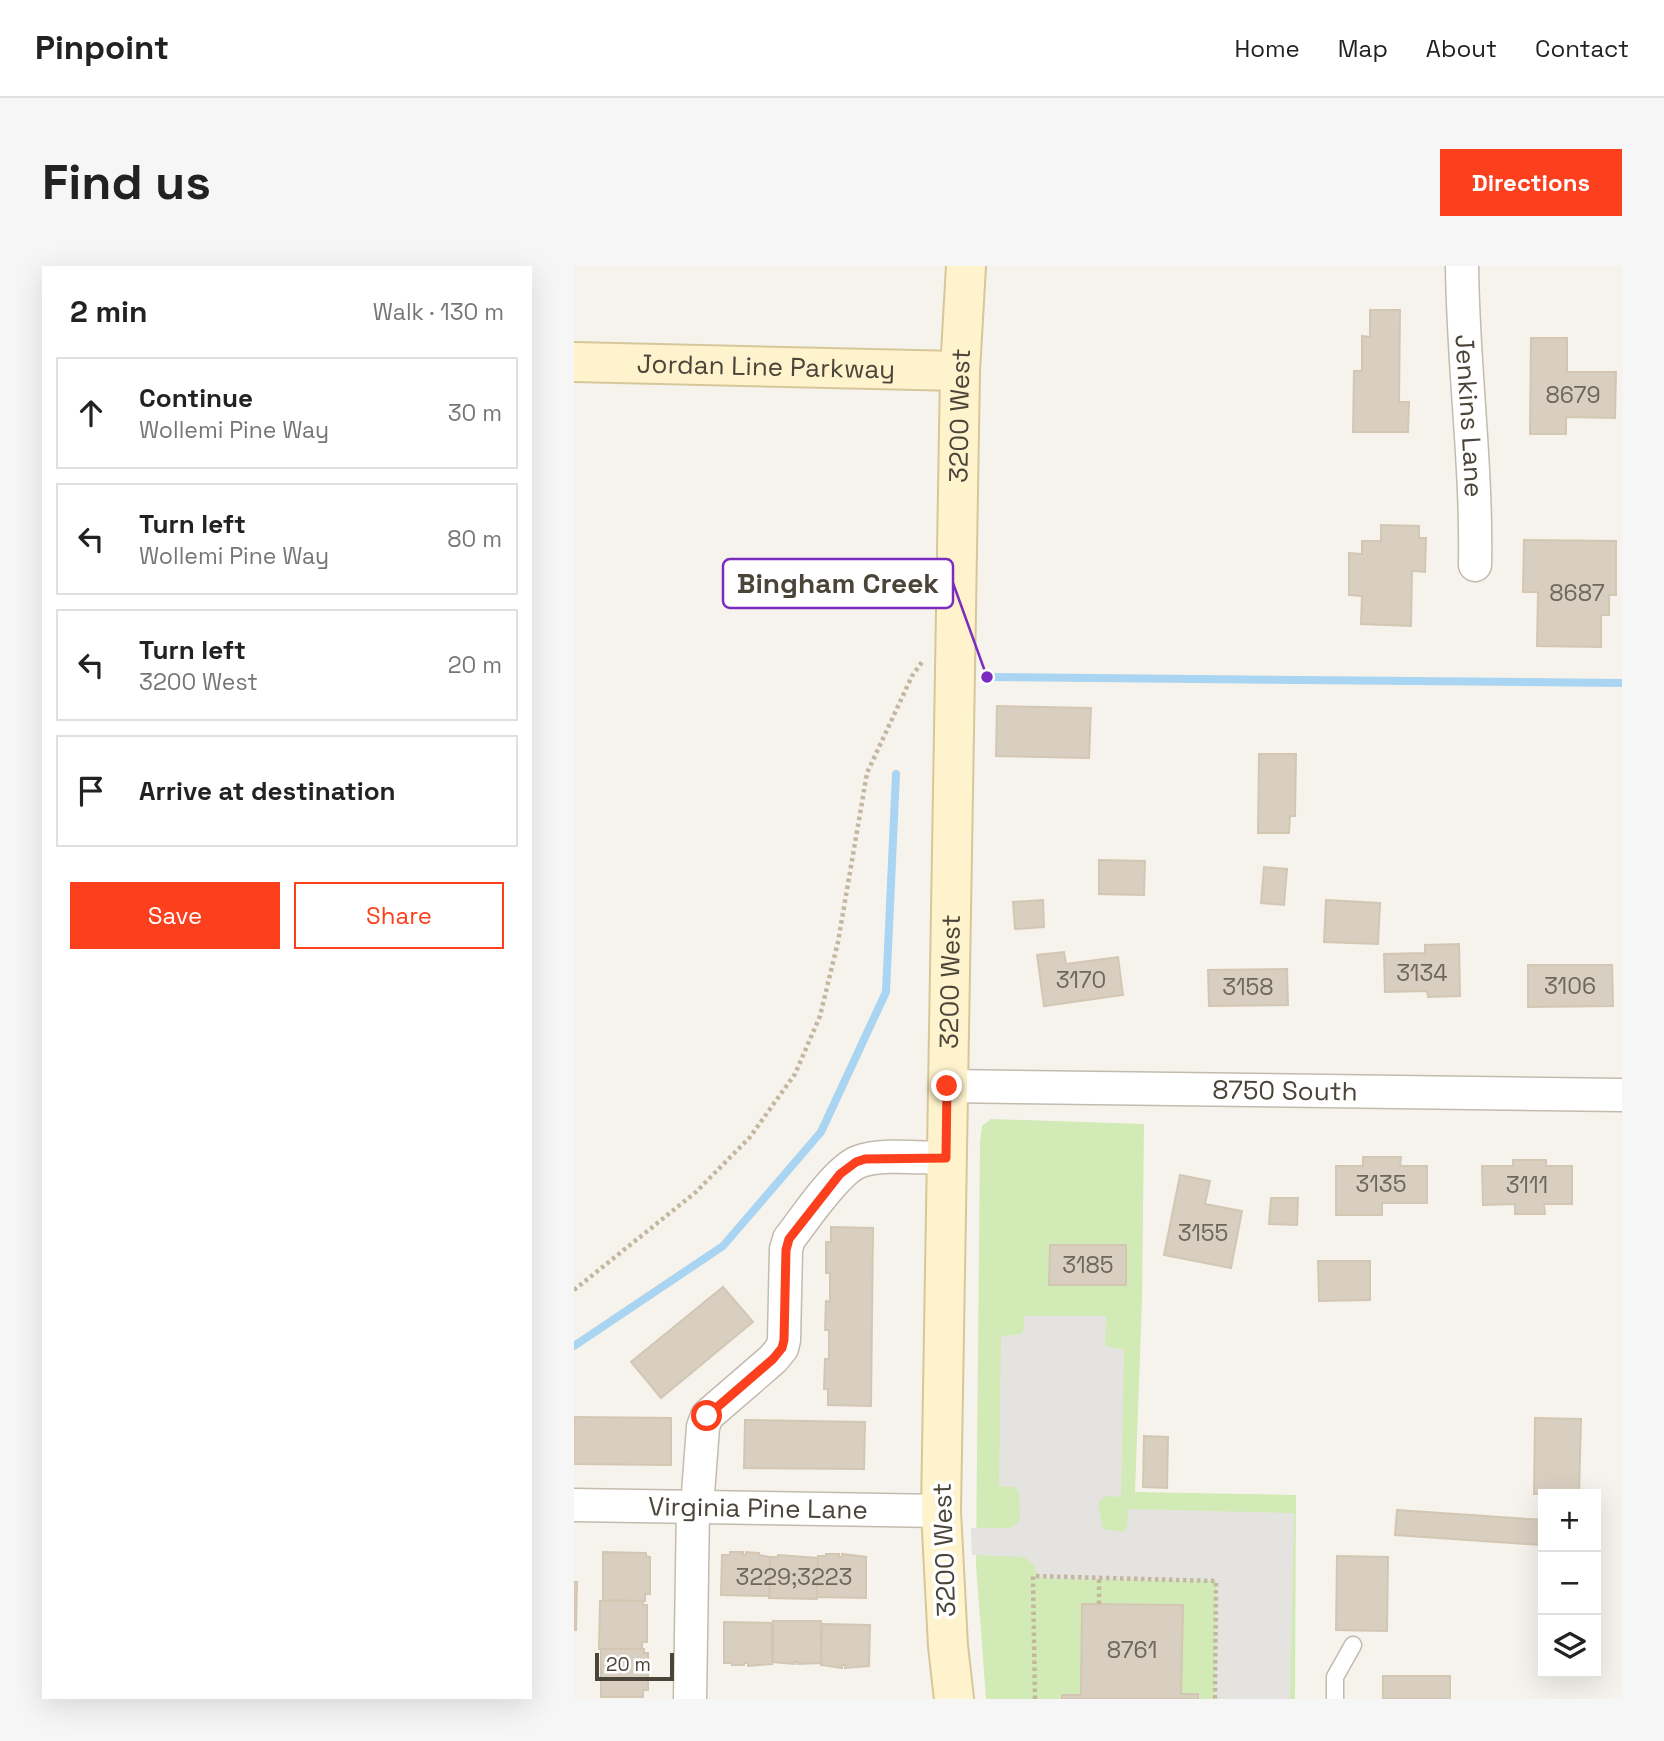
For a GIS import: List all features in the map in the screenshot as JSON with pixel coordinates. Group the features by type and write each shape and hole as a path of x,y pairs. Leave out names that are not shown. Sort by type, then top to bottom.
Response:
{"street":[{"name":"3200 West","path":"954,1699 940,1511 960,372 966,266"},
{"name":"Jenkins Lane","path":"1462,266 1466,382 1476,514 1475,565"},
{"name":"Jordan Line Parkway","path":"574,362 960,372"},
{"name":"8750 South","path":"947,1086 1622,1095"},
{"path":"690,1699 695,1507 703,1427 707,1416 773,1359 782,1348 785,1333 786,1250 789,1239 840,1174 856,1162 875,1158 946,1158"},
{"name":"Virginia Pine Lane","path":"574,1505 940,1511"}],"lane":[{"path":"1335,1699 1335,1677 1353,1645"}],"path":[{"path":"574,1290 696,1192 750,1137 796,1074 820,1016 838,942 867,773 912,676 923,661"},
{"path":"1035,1699 1033,1576 1216,1581 1214,1699"},
{"path":"1099,1578 1099,1604"}],"green space":[{"path":"991,1119 1144,1124 1142,1301 1135,1492 1296,1495 1295,1699 986,1699 976,1564 980,1142 982,1126"}],"shaded area":[{"path":"1024,1316 1106,1316 1105,1346 1124,1350 1121,1497 1105,1496 1098,1503 1103,1529 1123,1532 1127,1528 1128,1509 1294,1513 1290,1699 1215,1699 1216,1581 1051,1579 1033,1576 1038,1574 1033,1564 1024,1557 972,1555 971,1528 1009,1528 1020,1520 1019,1491 1014,1487 999,1486 1001,1336 1021,1334 1024,1329"}],"building":[{"path":"1370,310 1400,310 1399,402 1409,402 1408,432 1353,432 1354,371 1362,371 1362,336 1370,337"},
{"path":"1531,338 1567,338 1567,372 1616,372 1615,418 1566,417 1566,434 1530,434"},
{"path":"1381,525 1419,526 1419,538 1426,538 1425,572 1412,571 1411,626 1361,624 1362,596 1349,595 1349,553 1362,554 1362,541 1381,541"},
{"path":"1524,540 1616,541 1616,595 1609,595 1609,615 1601,615 1601,647 1537,646 1538,592 1523,592"},
{"path":"997,706 1091,708 1089,758 996,756"},
{"path":"1259,754 1296,754 1295,816 1290,816 1289,833 1258,833"},
{"path":"1099,860 1145,861 1144,895 1099,894"},
{"path":"1264,867 1287,869 1284,905 1261,903"},
{"path":"1043,900 1044,927 1015,929 1013,902"},
{"path":"1326,900 1380,903 1378,944 1324,942"},
{"path":"1459,944 1460,996 1428,997 1427,991 1385,992 1384,954 1425,953 1425,945"},
{"path":"1064,952 1066,964 1118,957 1123,995 1044,1006 1037,955"},
{"path":"1528,965 1612,965 1613,1006 1528,1007"},
{"path":"1287,969 1288,1005 1209,1006 1208,970"},
{"path":"1363,1157 1401,1157 1400,1166 1427,1166 1427,1203 1382,1203 1382,1215 1336,1215 1336,1166 1363,1166"},
{"path":"1513,1160 1546,1160 1546,1166 1572,1166 1572,1204 1544,1204 1545,1214 1515,1214 1515,1204 1483,1205 1482,1166 1513,1166"},
{"path":"1180,1175 1210,1181 1205,1204 1242,1211 1231,1268 1164,1255"},
{"path":"1271,1198 1298,1198 1297,1225 1269,1224"},
{"path":"831,1227 873,1228 871,1406 828,1405 828,1389 824,1389 825,1359 829,1359 829,1330 825,1330 826,1301 830,1302 826,1242 831,1242"},
{"path":"1050,1245 1126,1245 1126,1285 1049,1285"},
{"path":"1318,1261 1370,1261 1370,1300 1319,1301"},
{"path":"723,1287 753,1322 661,1398 631,1362"},
{"path":"574,1417 671,1418 671,1465 574,1464"},
{"path":"1535,1418 1581,1419 1579,1489 1538,1489 1538,1494 1534,1494"},
{"path":"745,1420 865,1422 864,1469 744,1468"},
{"path":"1144,1436 1168,1437 1167,1488 1143,1487"},
{"path":"1397,1510 1538,1520 1538,1545 1395,1535"},
{"path":"603,1552 646,1553 646,1556 650,1557 650,1594 645,1594 645,1601 603,1600"},
{"path":"730,1552 743,1552 743,1555 746,1555 746,1552 759,1553 770,1557 770,1596 721,1595 722,1555 730,1555"},
{"path":"826,1554 866,1557 866,1598 817,1597 818,1556"},
{"path":"778,1555 818,1558 817,1599 769,1598 770,1557"},
{"path":"1337,1556 1388,1557 1387,1631 1336,1630"},
{"path":"574,1582 577,1582 576,1630 574,1630"},
{"path":"600,1601 643,1601 643,1605 647,1605 647,1642 642,1642 642,1649 599,1649"},
{"path":"1082,1604 1183,1605 1181,1694 1198,1694 1198,1699 1062,1699 1062,1695 1081,1695"},
{"path":"773,1621 821,1621 821,1663 773,1662"},
{"path":"724,1622 772,1623 772,1664 748,1666 748,1663 724,1663"},
{"path":"822,1624 870,1625 869,1666 845,1668 845,1665 842,1665 842,1668 821,1665"},
{"path":"601,1649 644,1649 644,1653 648,1653 648,1690 643,1690 643,1697 601,1697"},
{"path":"1383,1676 1450,1676 1450,1699 1383,1699"}],"waterway":[{"path":"987,677 1622,683"},
{"path":"574,1346 723,1246 821,1132 886,992 896,774"}],"place":[{"name":"Bingham Creek","path":"987,677"}],"route":[{"path":"707,1416 773,1359 782,1348 785,1333 786,1244 840,1174 865,1159 946,1158 947,1086"}]}
